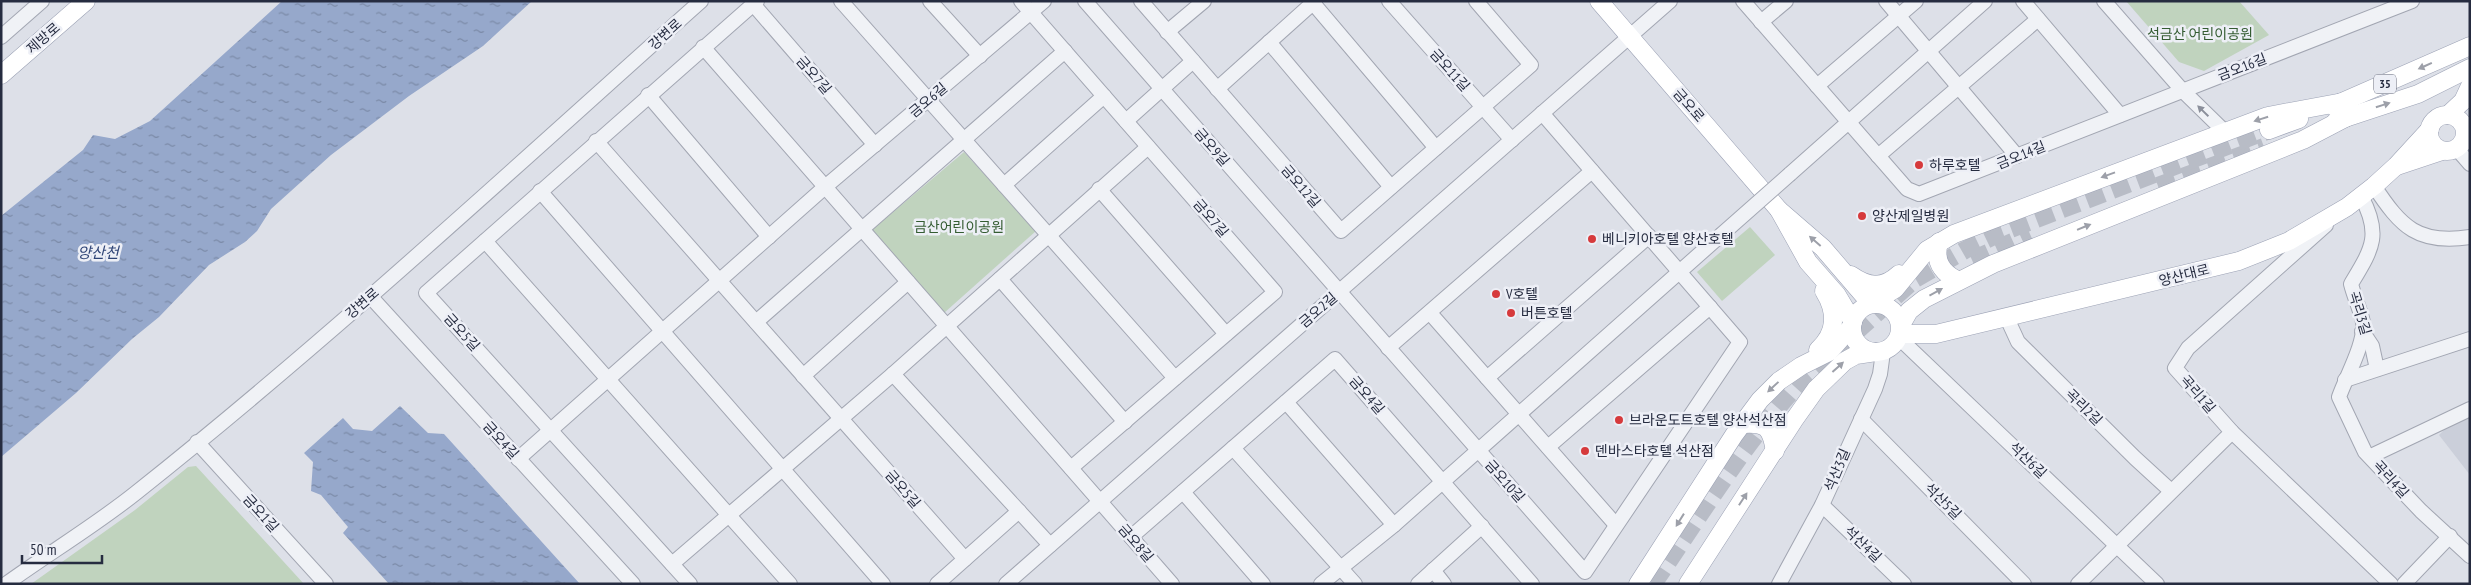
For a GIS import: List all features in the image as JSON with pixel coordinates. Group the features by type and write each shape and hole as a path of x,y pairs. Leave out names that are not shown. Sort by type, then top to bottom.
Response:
{"main road":[{"name":"제방로","path":"1,75 86,1"},
{"name":"금오로","path":"1599,1 1779,210 1823,248 1872,303"},
{"name":"35","path":"2272,137 2345,110 2470,46"},
{"name":"35","path":"2345,110 2418,94 2470,68"},
{"name":"양산대로","path":"1900,332 1936,334 2239,261 2289,241 2347,207 2367,191 2396,166 2438,121 2463,101 2470,86"},
{"path":"2418,94 2438,121 2433,145 2459,140"},
{"path":"1838,266 1864,283 1879,286 1893,279 1910,262 1933,246 2003,214 2268,116 2345,110"},
{"path":"1688,584 1794,420 1834,370 1856,356 1879,352 1895,344 1916,304 1957,280 2002,260 2303,140 2345,110"},
{"path":"2438,121 2454,116 2462,124 2459,140"},
{"path":"2396,166 2459,140"},
{"name":"금오로","path":"1779,210 1808,262 1837,295 1852,324"},
{"path":"1933,246 1939,266 1948,275 1957,280"},
{"path":"1638,584 1742,424 1760,400 1779,381 1801,366 1829,352 1852,324 1859,310 1902,282 1933,246"},
{"path":"1801,366 1829,338 1834,316 1829,299 1808,262"},
{"path":"1872,303 1888,306 1899,317 1900,332"},
{"path":"1852,324 1852,334 1861,347 1879,352"},
{"path":"1742,424 1758,423 1764,426 1772,435 1775,451"}],"street":[{"path":"1,37 42,1"},
{"name":"강변로","path":"6,584 135,494 370,296 702,1"},
{"path":"841,1 1175,378"},
{"path":"930,1 980,56"},
{"name":"금오7길","path":"1021,1 1275,292 1071,468"},
{"name":"금오6길","path":"825,187 1044,1"},
{"name":"금오9길","path":"1085,1 1338,292"},
{"name":"금오12길","path":"1141,1 1340,231 1531,65 1476,1"},
{"path":"1168,32 1204,1"},
{"name":"금오11길","path":"1389,1 1512,140"},
{"name":"금오2길","path":"1006,584 1670,1"},
{"name":"금오14길","path":"1744,1 1907,190 1919,194 2182,90"},
{"path":"1761,22 1786,1"},
{"path":"1886,1 2017,156"},
{"path":"1817,86 1916,1"},
{"path":"1321,584 1394,525 1678,271 1721,236 1985,1"},
{"path":"2023,1 2120,115"},
{"path":"2104,1 2182,90 2224,131"},
{"name":"금오16길","path":"2182,90 2412,1"},
{"path":"1217,89 1314,2 1436,148"},
{"name":"금오7길","path":"702,47 755,3 875,145"},
{"path":"1878,156 2038,19"},
{"path":"1269,42 1391,187"},
{"path":"702,47 1100,501"},
{"name":"금오5길","path":"690,584 426,293 702,47"},
{"path":"756,322 1065,51"},
{"path":"1126,121 1193,61"},
{"path":"648,95 769,237"},
{"path":"1004,185 1104,96"},
{"name":"금오10길","path":"1338,292 1585,572 1740,342 1542,113"},
{"path":"2459,140 2470,164"},
{"name":"금오5길","path":"596,141 965,559"},
{"path":"672,564 893,374 1148,147"},
{"path":"1388,348 1592,171"},
{"path":"518,459 825,187"},
{"path":"1099,189 1226,334"},
{"path":"540,191 883,584"},
{"path":"2367,191 2425,238 2455,239 2470,237"},
{"name":"곡리3길","path":"2367,191 2373,229 2370,252 2350,284 2363,323 2362,331 2372,346 2377,369"},
{"name":"곡리1길","path":"2347,207 2188,348 2175,368 2232,432 2391,584"},
{"path":"1487,378 1649,236"},
{"path":"485,240 790,584"},
{"path":"1000,279 1125,422"},
{"path":"804,376 908,282"},
{"name":"금오4길","path":"370,296 632,584"},
{"path":"1548,447 1710,308"},
{"path":"1430,312 1616,525"},
{"name":"곡리2길","path":"2006,316 2018,342 2135,458 2172,491"},
{"path":"2362,331 2359,351 2339,397 2365,452 2371,456"},
{"name":"석산6길","path":"1900,332 2157,584"},
{"path":"2345,380 2470,339"},
{"name":"석산3길","path":"1779,584 1822,505 1861,419 1880,374 1879,352"},
{"name":"금오4길","path":"1131,537 1335,359 1532,584"},
{"path":"893,374 1050,545"},
{"path":"1286,402 1394,525"},
{"name":"곡리4길","path":"2470,409 2371,456 2420,511 2470,556"},
{"name":"석산5길","path":"1861,419 2024,584"},
{"path":"2078,584 2116,544 2232,432"},
{"name":"금오1길","path":"197,442 326,584"},
{"path":"1233,448 1355,584"},
{"path":"1183,492 1262,584"},
{"name":"금오8길","path":"1100,501 1172,584"},
{"name":"석산4길","path":"1822,505 1896,581"},
{"path":"937,584 1019,511"},
{"path":"1418,584 1482,526"},
{"path":"2404,584 2450,536"},
{"path":"1433,570 1444,584"}],"shaded area":[{"path":"2470,417 2470,475 2439,435 2445,429"}],"green space":[{"name":"석금산 어린이공원","path":"2126,1 2239,1 2269,35 2204,71 2179,62"},
{"name":"금산어린이공원","path":"964,152 1036,231 944,313 872,230"},
{"path":"1750,227 1775,255 1722,301 1697,272"},
{"path":"196,466 304,584 31,584 135,510 188,467"}],"water":[{"name":"양산천","path":"282,1 532,1 483,46 409,96 331,155 271,209 257,231 245,242 209,265 159,317 132,339 76,393 1,457 1,216 83,150 93,135 115,139 150,121"},
{"path":"400,406 428,433 444,434 580,584 389,584 343,533 348,527 321,495 311,491 313,462 304,453 343,418 353,429 372,431"}],"tunnel":[{"path":"1653,584 1724,478 1782,402 1803,379 1915,279 1965,250 2000,233 2269,130"},
{"path":"2158,186 2264,147"},
{"path":"1972,260 2030,234"}],"place":[{"name":"하루호텔","path":"1919,165"},
{"name":"양산제일병원","path":"1862,216"},
{"name":"베니키아호텔 양산호텔","path":"1592,239"},
{"name":"V호텔","path":"1496,294"},
{"name":"버튼호텔","path":"1511,313"},
{"name":"브라운도트호텔 양산석산점","path":"1619,420"},
{"name":"덴바스타호텔 석산점","path":"1585,451"}]}
